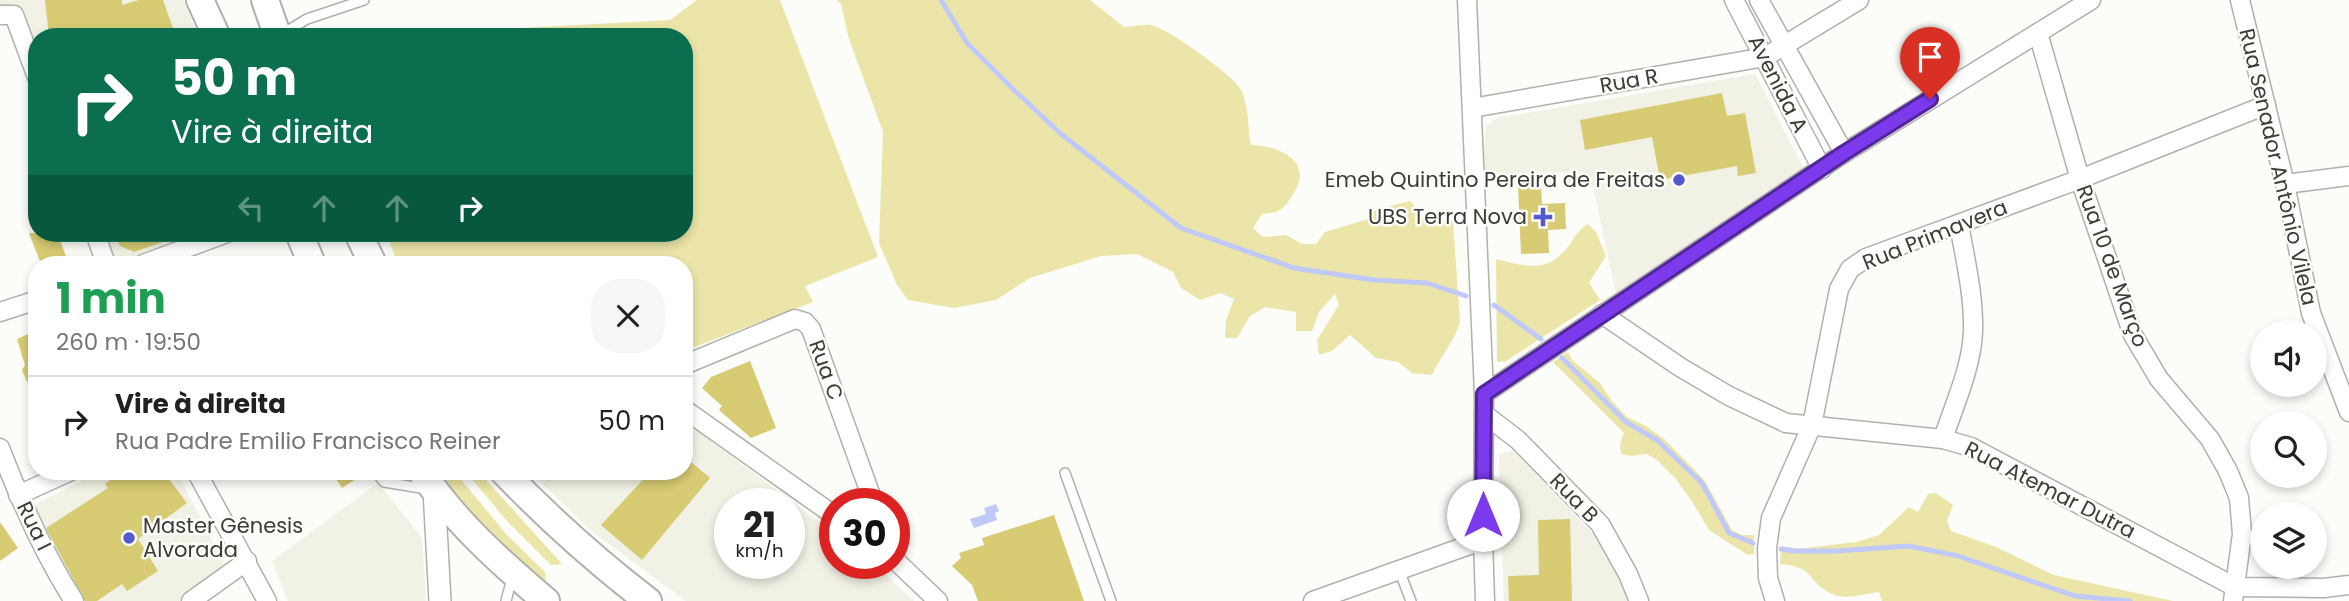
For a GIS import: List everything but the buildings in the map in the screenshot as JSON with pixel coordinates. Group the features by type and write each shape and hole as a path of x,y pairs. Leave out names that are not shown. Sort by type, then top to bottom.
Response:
{"main road":[{"path":"200,0 213,28"},
{"path":"265,0 275,28"},
{"path":"428,480 462,522 513,573 546,601"},
{"path":"512,480 573,540 648,601"}],"street":[{"path":"1467,0 1484,394 1485,601"},
{"name":"Avenida A","path":"1734,0 1822,169"},
{"name":"Avenida A","path":"1759,0 1844,153"},
{"name":"Rua R","path":"1472,108 1765,57 1859,0"},
{"path":"1484,394 1844,153 2091,0"},
{"name":"Rua Senador Antônio Vilela","path":"2240,0 2285,184 2311,313 2349,412"},
{"path":"0,15 14,15 28,53"},
{"name":"Rua 10 de Março","path":"2038,33 2080,179 2133,335 2159,379 2210,439 2239,498 2242,534 2234,594"},
{"name":"Rua Primavera","path":"1774,601 1768,578 1767,548 1771,518 1812,425 1839,289 1850,270 1866,258 2080,179 2266,105"},
{"path":"2285,184 2349,176"},
{"path":"1943,439 1966,368 1973,333 1972,298 1959,224"},
{"path":"165,256 203,242"},
{"path":"0,312 28,303"},
{"name":"Rua Atemar Dutra","path":"1602,314 1679,368 1786,423 1943,439 1970,447 1996,459 2234,594 2349,584"},
{"name":"Rua C","path":"693,361 795,319 805,322 811,329 868,488"},
{"name":"Rua B","path":"1484,414 1518,440 1600,524 1628,574 1639,601"},
{"path":"693,415 819,505"},
{"name":"Rua I","path":"0,447 18,495 74,601"},
{"path":"18,495 51,480"},
{"path":"201,480 267,601"},
{"path":"428,480 440,601"},
{"path":"1313,601 1483,540"},
{"path":"191,601 247,561"},
{"path":"910,574 938,601"}],"lane":[{"path":"292,28 307,19 363,0"},
{"path":"1065,473 1111,601"},
{"path":"382,480 428,480"},
{"path":"1399,570 1411,601"},
{"path":"506,601 513,573"}],"shaded area":[{"path":"0,0 183,0 194,28 28,28 28,45 16,13 0,13"},
{"path":"697,0 780,0 878,257 805,286 813,302 693,348 693,256 395,256 389,242 693,242 693,28 521,28 670,20"},
{"path":"837,0 1090,0 1124,27 1151,25 1184,43 1212,62 1239,87 1247,108 1251,145 1282,152 1297,164 1299,182 1290,199 1278,211 1262,214 1253,228 1263,237 1286,235 1302,244 1316,244 1325,232 1365,220 1377,209 1410,201 1425,221 1453,221 1460,322 1432,375 1412,373 1398,362 1376,358 1350,335 1332,351 1319,355 1317,340 1339,305 1335,294 1319,312 1312,331 1296,331 1296,312 1265,307 1250,316 1237,338 1225,338 1226,320 1234,299 1220,293 1200,300 1181,288 1173,272 1137,254 1101,256 1030,278 996,300 954,308 908,300 897,285 879,243 883,132 849,39 841,4"},
{"name":"Emeb Quintino Pereira de Freitas","path":"1755,74 1805,171 1616,294 1593,186 1568,186 1567,172 1483,175 1486,126 1497,118"},
{"path":"1588,224 1596,232 1606,256 1589,283 1600,300 1506,361 1497,362 1496,259 1528,266 1546,264 1562,254 1580,230"},
{"path":"102,242 171,242 133,256 108,256"},
{"path":"1568,352 1573,361 1600,383 1627,417 1664,439 1695,470 1705,481 1732,530 1742,535 1754,535 1754,554 1748,555 1709,530 1675,478 1657,460 1647,454 1621,454 1620,444 1624,433 1553,362"},
{"path":"693,428 774,488 714,488 714,579 805,579 805,512 819,522 819,579 890,579 914,601 686,601 594,533 538,480 693,480"},
{"path":"1512,450 1595,536 1629,601 1504,601 1499,455"},
{"name":"Master Gênesis Alvorada","path":"84,480 181,480 226,567 179,601 87,601 28,508"},
{"path":"443,480 461,480 506,534 545,572 546,582 515,558 460,502"},
{"path":"473,480 486,480 562,564 551,565 507,521"},
{"path":"378,483 422,538 426,601 288,601 272,561"},
{"path":"1936,493 1953,505 1947,521 1951,531 1996,547 2054,575 2173,601 1882,601 1879,592 1854,596 1830,593 1805,571 1780,564 1781,546 1798,549 1856,542 1879,535 1909,507 1918,512 1928,494"}],"water":[{"path":"996,504 999,511 995,513 997,520 974,528 970,519 986,514 984,508"}],"waterway":[{"path":"941,0 967,43 1014,90 1061,134 1181,228 1294,268 1374,280 1427,283 1466,296"},
{"path":"1494,305 1541,339"},
{"path":"1562,358 1626,422 1657,440 1702,483 1729,533 1753,543"},
{"path":"1781,549 1836,551 1909,546 1958,556 2075,596 2130,601"}],"place":[{"name":"Emeb Quintino Pereira de Freitas","path":"1679,180"},
{"name":"UBS Terra Nova","path":"1543,217"},
{"name":"Master Gênesis Alvorada","path":"129,538"}],"route":[{"path":"1483,515 1484,394 1844,153 1930,99"}]}
